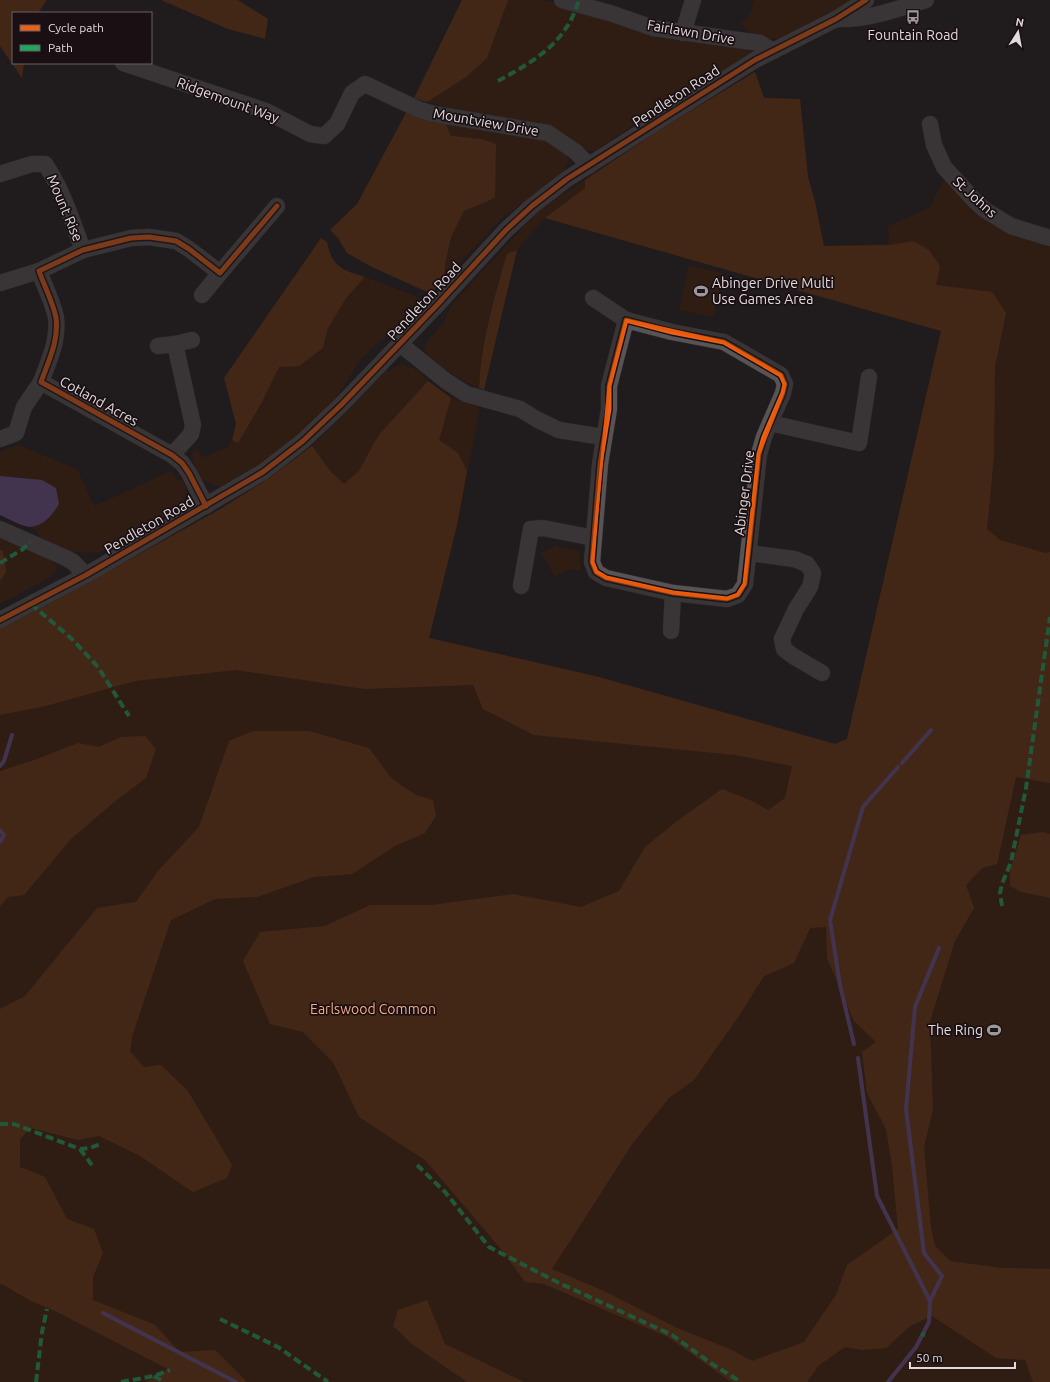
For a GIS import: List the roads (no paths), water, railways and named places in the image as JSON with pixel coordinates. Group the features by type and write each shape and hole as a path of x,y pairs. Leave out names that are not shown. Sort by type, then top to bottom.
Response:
{"street":[{"name":"Fairlawn Drive","path":"562,0 611,7 653,28 760,44 773,51"},
{"path":"683,33 693,0"},
{"name":"Pendleton Road","path":"0,620 86,575 263,472 303,441 341,405 506,230 532,206 567,180 730,76 773,51 836,19 866,0"},
{"path":"836,19 871,16 926,0"},
{"name":"Ridgemount Way","path":"126,64 266,111 310,134 324,136 337,124 352,93 365,84 420,110"},
{"name":"Mountview Drive","path":"420,110 434,114 548,133 576,152 589,166"},
{"name":"St Johns","path":"930,124 934,145 944,167 974,200 985,210 1011,226 1050,238"},
{"name":"Mount Rise","path":"0,174 32,164 45,164 53,175 82,250"},
{"path":"202,295 277,206"},
{"path":"0,283 39,271 82,250 131,238 149,237 176,241 220,273"},
{"name":"Cotland Acres","path":"0,439 16,433 24,407 41,382 54,346 56,317 39,271"},
{"path":"593,298 626,320"},
{"name":"Abinger Drive","path":"626,320 672,332 724,342 781,375 785,384 783,393 764,436 759,454 745,584 738,595 727,599 673,593 606,578 596,572 592,562 600,464 603,437 609,409 609,386 626,320"},
{"path":"158,346 192,340"},
{"path":"172,456 192,434 193,425 175,344"},
{"path":"400,344 446,381 466,394 520,409 559,430 603,437"},
{"path":"770,423 859,443 869,377"},
{"name":"Cotland Acres","path":"41,382 182,463 189,473 206,506"},
{"path":"521,586 531,529 544,528 594,538"},
{"path":"0,529 66,558 76,564 86,575"},
{"path":"749,553 794,559 807,564 813,573 810,587 796,610 782,639 784,649 822,673"},
{"path":"671,631 673,593"}],"waterway":[{"path":"902,763 931,730"},
{"path":"0,766 4,761 12,735"},
{"path":"854,1044 840,985 830,920 863,807 898,767"},
{"path":"0,830 4,835 0,842"},
{"path":"930,1301 942,1276 924,1253 906,1109 915,1007 939,948"},
{"path":"858,1058 877,1196 930,1301 929,1322 916,1347 888,1382"},
{"path":"103,1313 236,1382"}],"place":[{"name":"Fountain Road","path":"913,17"},
{"name":"Abinger Drive Multi Use Games Area","path":"701,291"},
{"name":"The Ring","path":"994,1030"}],"park label":[{"name":"Earlswood Common","path":"373,1009"}]}
